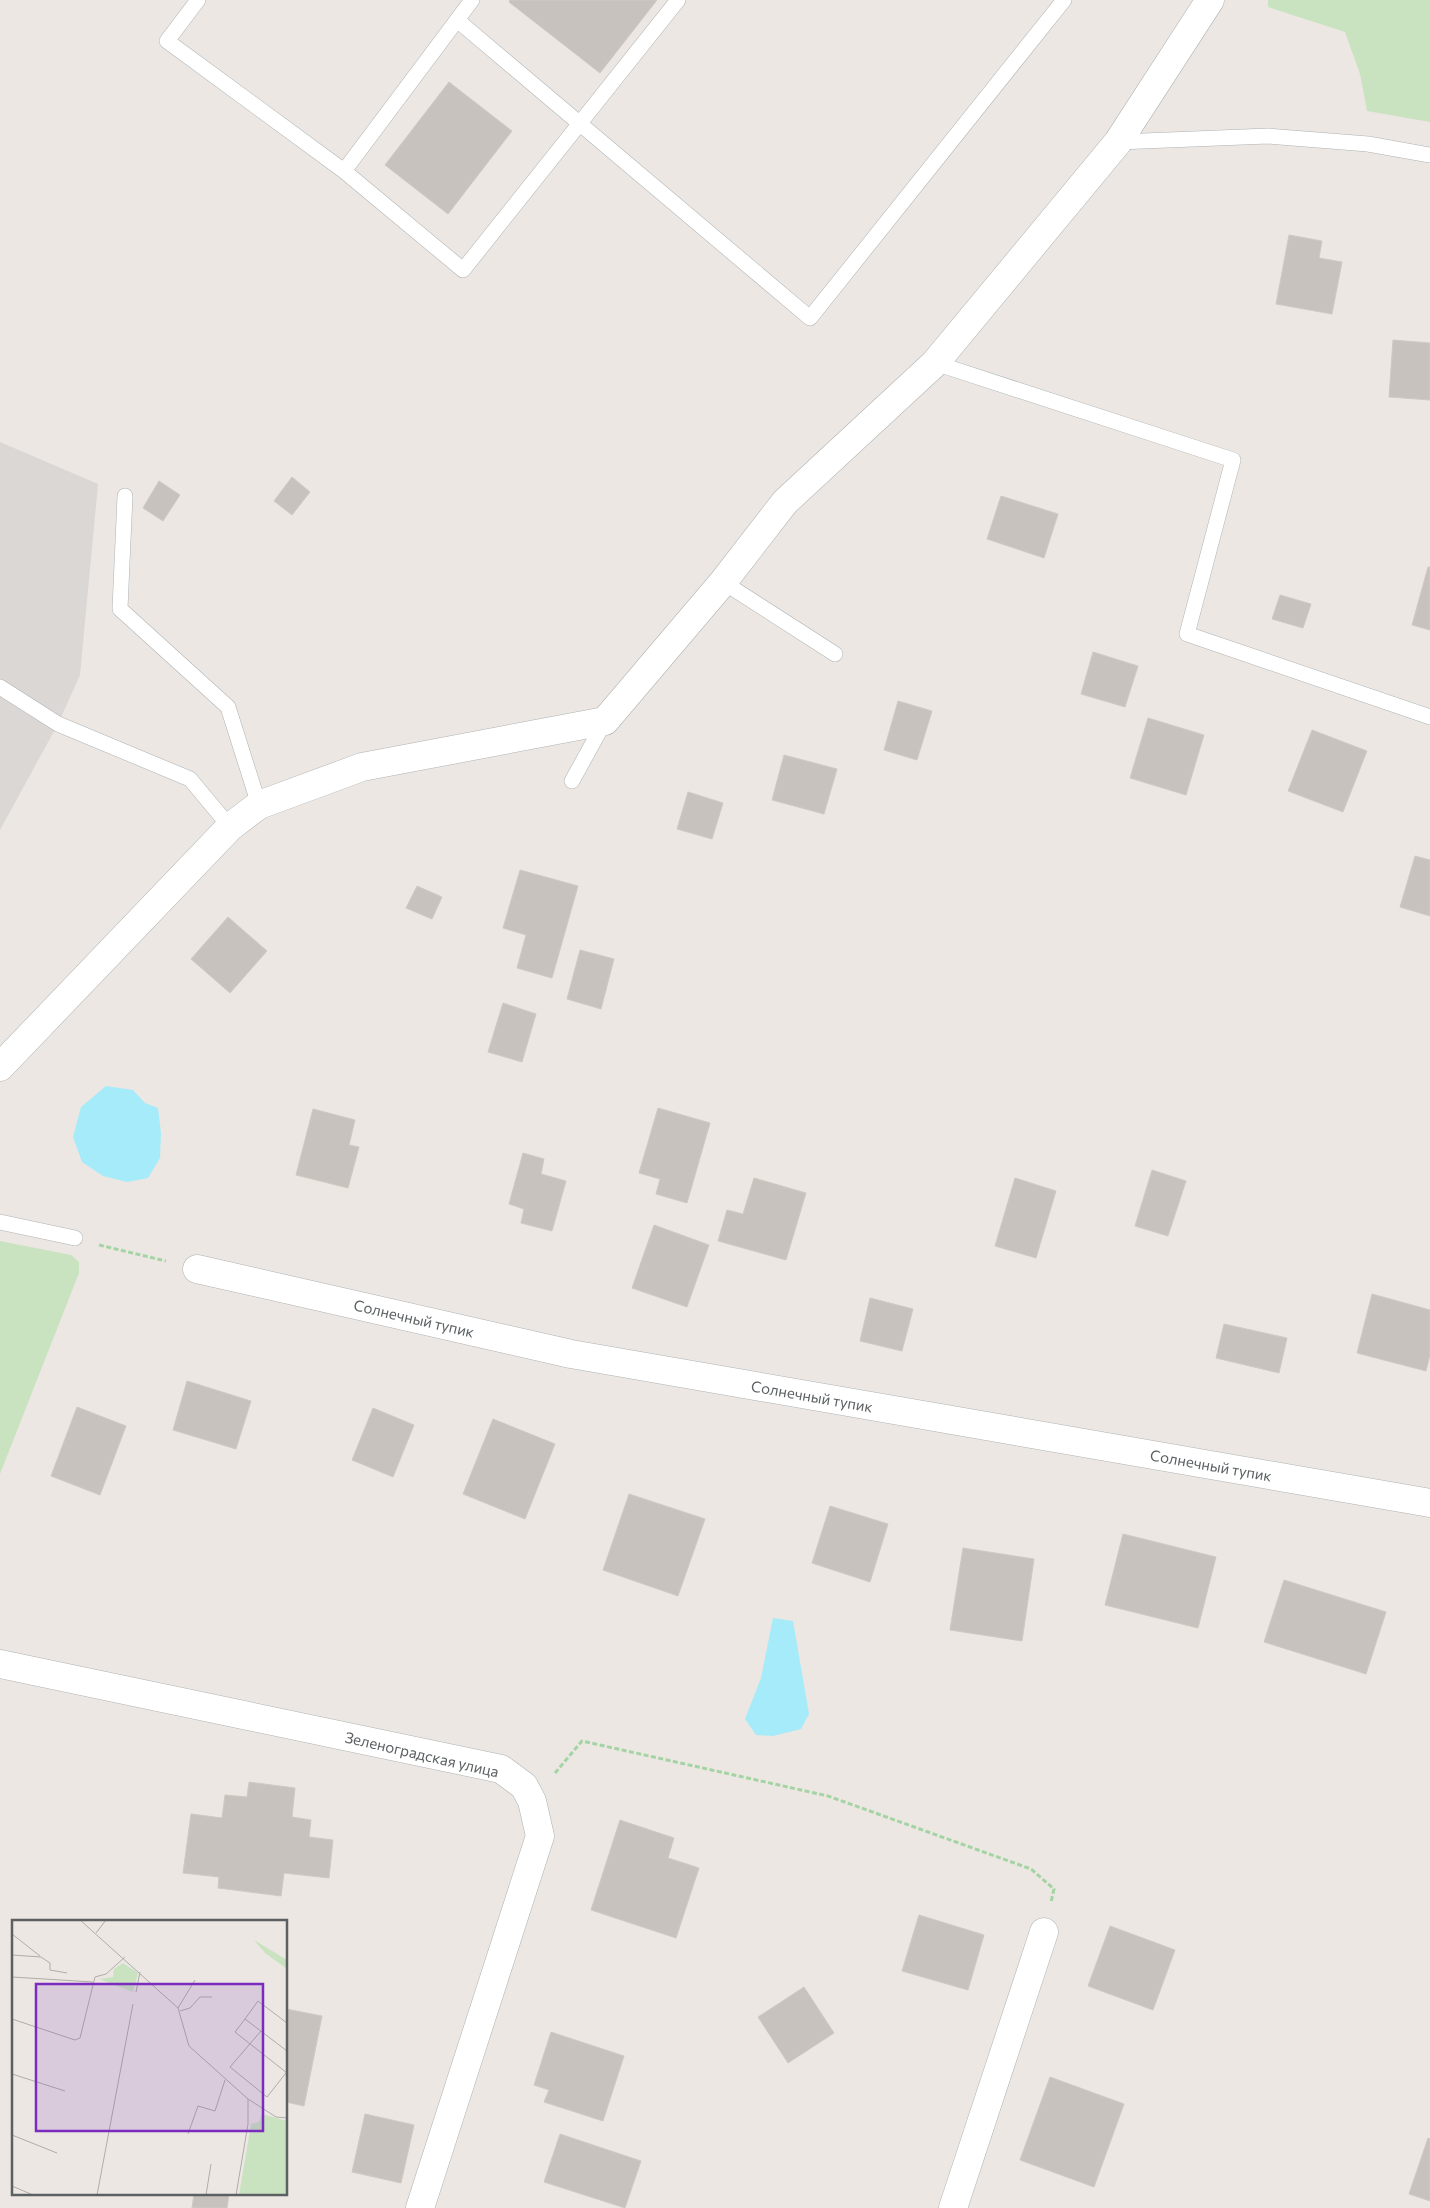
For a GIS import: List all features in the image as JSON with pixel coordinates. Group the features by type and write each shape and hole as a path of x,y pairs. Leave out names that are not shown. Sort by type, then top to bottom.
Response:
{"street":[{"path":"0,1067 230,827 259,804 362,767 605,721 723,582 785,502 935,363 1118,142 1210,0"},
{"name":"Солнечный тупик","path":"197,1269 571,1354 1430,1504"},
{"name":"Зеленоградская улица","path":"0,1664 501,1769 524,1786 532,1801 540,1836 420,2208"},
{"path":"953,2208 1044,1932"}],"lane":[{"path":"198,0 167,41 344,171 463,270 678,0"},
{"path":"344,171 472,0"},
{"path":"457,20 810,318 1064,0"},
{"path":"1118,142 1268,136 1368,144 1430,155"},
{"path":"935,363 1233,460 1187,634 1430,717"},
{"path":"125,496 120,609 228,707 259,804"},
{"path":"723,582 835,654"},
{"path":"0,686 58,724 190,779 230,827"},
{"path":"572,781 605,721"},
{"path":"0,1222 75,1238"}],"path":[{"path":"75,1238 197,1269"},
{"path":"532,1801 582,1741 828,1796 1031,1869 1054,1890 1044,1932"}],"shaded area":[{"path":"0,442 98,484 80,675 58,724 0,830"}],"green space":[{"path":"1268,0 1430,0 1430,122 1367,111 1360,74 1345,32 1268,7"},
{"path":"0,1241 71,1255 79,1262 79,1273 0,1474"}],"water":[{"path":"106,1086 133,1090 145,1103 158,1108 161,1133 160,1158 148,1178 127,1182 103,1176 82,1162 73,1137 81,1107"},
{"path":"773,1618 793,1621 809,1714 801,1729 773,1736 756,1735 745,1719 761,1678"}],"building":[{"path":"510,0 657,0 600,73 509,2"},
{"path":"449,82 512,131 448,214 385,165"},
{"path":"1289,235 1322,241 1319,258 1342,262 1332,314 1276,304"},
{"path":"1393,340 1430,343 1430,400 1389,397"},
{"path":"292,477 310,492 292,515 274,501"},
{"path":"159,481 180,495 163,521 143,508"},
{"path":"1001,496 1058,514 1044,558 987,539"},
{"path":"1428,567 1430,567 1430,630 1412,625"},
{"path":"1280,595 1311,604 1303,628 1272,619"},
{"path":"1093,652 1138,666 1125,707 1081,694"},
{"path":"898,701 932,711 917,760 884,750"},
{"path":"1148,718 1204,735 1186,795 1130,778"},
{"path":"1312,730 1367,751 1343,812 1288,791"},
{"path":"784,755 837,769 824,814 772,800"},
{"path":"688,792 723,803 712,839 677,829"},
{"path":"1415,856 1430,860 1430,916 1400,907"},
{"path":"520,870 578,886 552,978 517,968 526,935 503,928"},
{"path":"417,886 442,897 432,919 406,908"},
{"path":"228,917 267,951 230,993 191,959"},
{"path":"580,950 614,959 601,1009 567,999"},
{"path":"503,1003 536,1014 522,1062 488,1052"},
{"path":"658,1108 710,1123 687,1203 656,1194 660,1179 639,1173"},
{"path":"313,1109 355,1120 349,1145 359,1147 348,1188 296,1175"},
{"path":"523,1153 544,1159 541,1174 566,1181 552,1231 521,1223 524,1209 509,1204"},
{"path":"1152,1170 1186,1181 1168,1236 1135,1226"},
{"path":"754,1178 806,1193 786,1260 718,1241 727,1210 743,1214"},
{"path":"1015,1178 1056,1191 1036,1258 995,1246"},
{"path":"654,1225 709,1245 687,1307 632,1288"},
{"path":"1372,1294 1430,1310 1430,1355 1426,1371 1357,1353"},
{"path":"870,1298 913,1309 902,1351 860,1341"},
{"path":"1224,1324 1287,1338 1279,1373 1216,1358"},
{"path":"187,1381 251,1401 236,1449 173,1430"},
{"path":"77,1407 126,1426 100,1495 51,1476"},
{"path":"373,1408 414,1425 393,1477 352,1460"},
{"path":"493,1419 555,1444 525,1519 463,1494"},
{"path":"629,1494 705,1519 678,1596 603,1570"},
{"path":"830,1506 888,1524 870,1582 812,1563"},
{"path":"1123,1534 1216,1557 1198,1628 1105,1605"},
{"path":"963,1548 1034,1559 1022,1641 950,1630"},
{"path":"1284,1580 1386,1612 1366,1674 1264,1642"},
{"path":"249,1782 295,1788 292,1817 311,1820 309,1837 333,1840 329,1878 284,1873 281,1896 218,1888 219,1877 183,1873 191,1814 222,1818 225,1795 247,1797"},
{"path":"620,1820 674,1838 668,1858 699,1868 676,1938 591,1910"},
{"path":"919,1915 984,1935 968,1990 902,1971"},
{"path":"1110,1926 1175,1950 1153,2010 1088,1986"},
{"path":"804,1987 834,2033 788,2063 758,2017"},
{"path":"288,2009 322,2016 304,2106 288,2102"},
{"path":"551,2032 624,2056 603,2121 544,2102 549,2090 534,2085"},
{"path":"1050,2077 1124,2104 1094,2187 1020,2160"},
{"path":"365,2114 414,2125 401,2183 352,2172"},
{"path":"560,2134 641,2161 625,2208 544,2182"},
{"path":"1428,2138 1430,2139 1430,2201 1409,2194"},
{"path":"194,2196 229,2196 227,2208 192,2208"}]}
